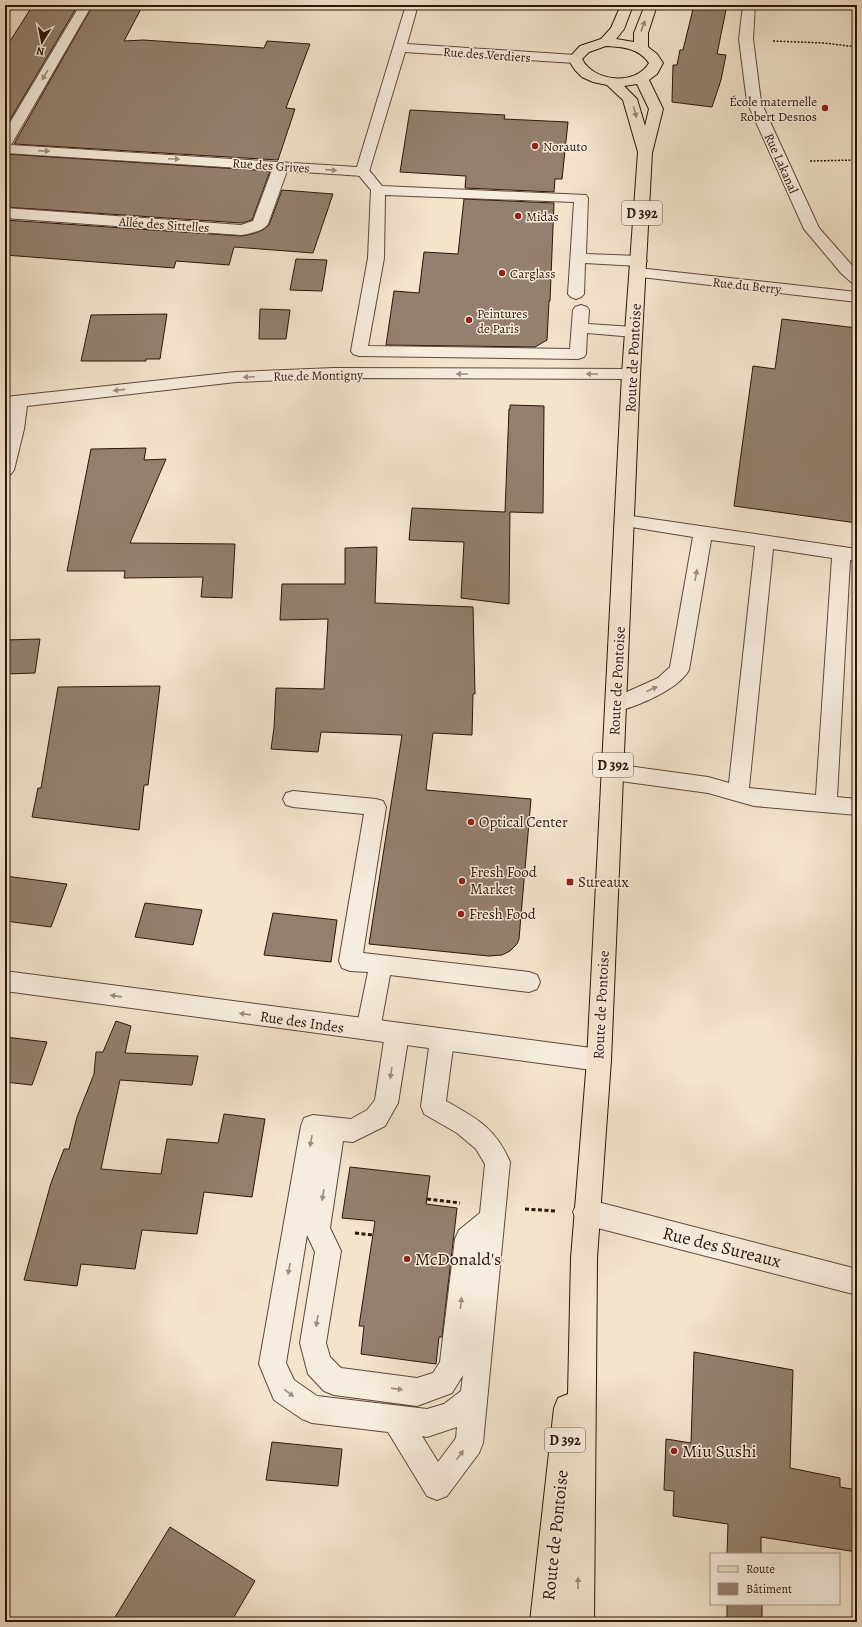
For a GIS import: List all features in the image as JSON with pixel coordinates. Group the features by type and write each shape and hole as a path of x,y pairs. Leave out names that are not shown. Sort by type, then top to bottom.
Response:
{"main road":[{"path":"606,42 617,29 626,5"},
{"path":"641,48 641,33 651,5"},
{"path":"606,42 624,43 641,48 652,55 656,63 652,72 641,78 627,82 612,82 597,79 584,74 577,67 575,59 580,51 590,45 606,42"},
{"name":"Route de Pontoise","path":"578,1622 586,1212 599,1060 634,332 645,153 656,109 641,78"},
{"name":"Route de Pontoise","path":"612,82 630,99 645,153"},
{"name":"Route de Pontoise","path":"546,1622 584,1258"}],"street":[{"path":"5,143 86,5"},
{"path":"363,172 412,5"},
{"name":"Rue Lakanal","path":"749,5 746,39 754,102 812,229 857,279"},
{"name":"Rue des Verdiers","path":"399,48 575,59"},
{"name":"Rue des Grives","path":"5,149 363,172"},
{"name":"Allée des Sittelles","path":"5,213 241,230 252,228 260,224 281,166"},
{"name":"Rue du Berry","path":"638,267 857,297"},
{"name":"Rue de Montigny","path":"12,402 251,376 334,373 632,374"},
{"path":"5,470 15,429 12,402"},
{"name":"Rue des Indes","path":"5,981 326,1025 599,1060"},
{"name":"Rue des Sureaux","path":"586,1212 857,1282"}],"lane":[{"path":"363,172 378,190 376,258 359,351 578,354 581,310"},
{"path":"378,190 581,198 576,294"},
{"path":"578,258 638,267"},
{"path":"580,328 634,332"},
{"path":"625,521 849,554 826,804"},
{"path":"616,705 666,683 679,670 703,533"},
{"path":"738,794 765,542"},
{"path":"612,772 708,785 754,798 857,807"},
{"path":"293,799 376,807 350,961 529,982"},
{"path":"368,1030 381,964"},
{"path":"397,1034 386,1103 376,1118 353,1131 313,1126 272,1364 284,1390 312,1409 426,1424 452,1415 474,1398"},
{"path":"396,1420 437,1486 469,1444 498,1162 485,1141 466,1125 433,1106 442,1040"},
{"path":"333,1129 317,1229 328,1251 313,1343 318,1364 334,1381 417,1392 442,1383 454,1366 468,1239 493,1218"}],"path":[{"path":"746,39 824,43 857,47"},
{"path":"781,162 857,160"}],"building":[{"path":"33,5 78,5 5,128 5,49"},
{"path":"93,5 143,5 124,41 143,40 264,48 267,41 310,44 286,108 295,109 278,160 14,144"},
{"path":"694,5 727,5 717,54 726,55 721,80 712,107 672,102 673,65 677,65 680,50 683,50"},
{"path":"410,110 505,115 504,119 568,122 562,179 555,179 554,192 465,188 466,176 400,172"},
{"path":"5,154 270,171 252,220 241,223 5,207"},
{"path":"282,190 333,194 313,253 234,247 229,265 176,261 174,268 5,255 5,220 241,236 252,234 263,230 269,225"},
{"path":"464,199 554,203 547,340 535,347 386,345 394,291 419,293 424,252 458,254"},
{"path":"296,259 327,260 322,291 290,290"},
{"path":"260,309 290,310 286,339 259,339"},
{"path":"167,314 160,359 146,359 146,361 81,361 91,315"},
{"path":"782,319 857,328 857,523 734,506 753,366 775,369"},
{"path":"510,405 544,406 543,513 510,512 509,604 461,598 464,542 409,540 412,508 505,512"},
{"path":"146,448 144,460 166,459 130,543 235,544 232,598 201,597 203,577 124,578 125,571 67,571 91,449"},
{"path":"377,547 375,603 473,607 475,694 473,694 472,735 433,733 426,790 531,799 519,939 517,944 510,951 502,955 489,956 369,944 402,735 321,732 318,752 271,749 274,728 276,688 324,689 328,619 280,620 282,584 345,584 345,548"},
{"path":"40,639 35,673 5,674 5,640"},
{"path":"160,686 148,785 144,785 139,830 32,817 38,788 41,788 58,687"},
{"path":"5,876 67,884 51,927 5,921"},
{"path":"145,903 202,910 193,945 135,937"},
{"path":"273,913 337,920 331,962 264,955"},
{"path":"116,1021 131,1026 125,1053 198,1056 192,1085 120,1080 101,1169 161,1174 167,1139 218,1143 224,1114 265,1119 252,1197 204,1192 197,1234 142,1230 135,1269 81,1264 77,1286 24,1280 51,1183 64,1149 69,1149 77,1117 94,1074 96,1052 103,1052"},
{"path":"5,1037 47,1042 32,1085 5,1082"},
{"path":"350,1167 430,1176 426,1204 457,1208 442,1337 439,1337 436,1364 361,1354 364,1326 359,1326 375,1221 342,1218"},
{"path":"694,1352 793,1370 790,1468 840,1478 840,1487 857,1490 857,1552 761,1537 761,1553 727,1553 728,1524 673,1516 674,1491 664,1490 666,1439 691,1443"},
{"path":"272,1442 342,1449 338,1486 266,1480"},
{"path":"170,1527 255,1581 231,1622 112,1622"},
{"path":"727,1605 762,1605 762,1622 727,1622"}],"place":[{"name":"École maternelle Robert Desnos","path":"825,108"},
{"name":"Norauto","path":"535,146"},
{"name":"Midas","path":"518,216"},
{"name":"Carglass","path":"502,273"},
{"name":"Peintures de Paris","path":"469,320"},
{"name":"Optical Center","path":"471,822"},
{"name":"Fresh Food Market","path":"462,881"},
{"name":"Sureaux","path":"570,882"},
{"name":"Fresh Food","path":"461,914"},
{"name":"McDonald's","path":"407,1259"},
{"name":"Miu Sushi","path":"674,1451"}]}
